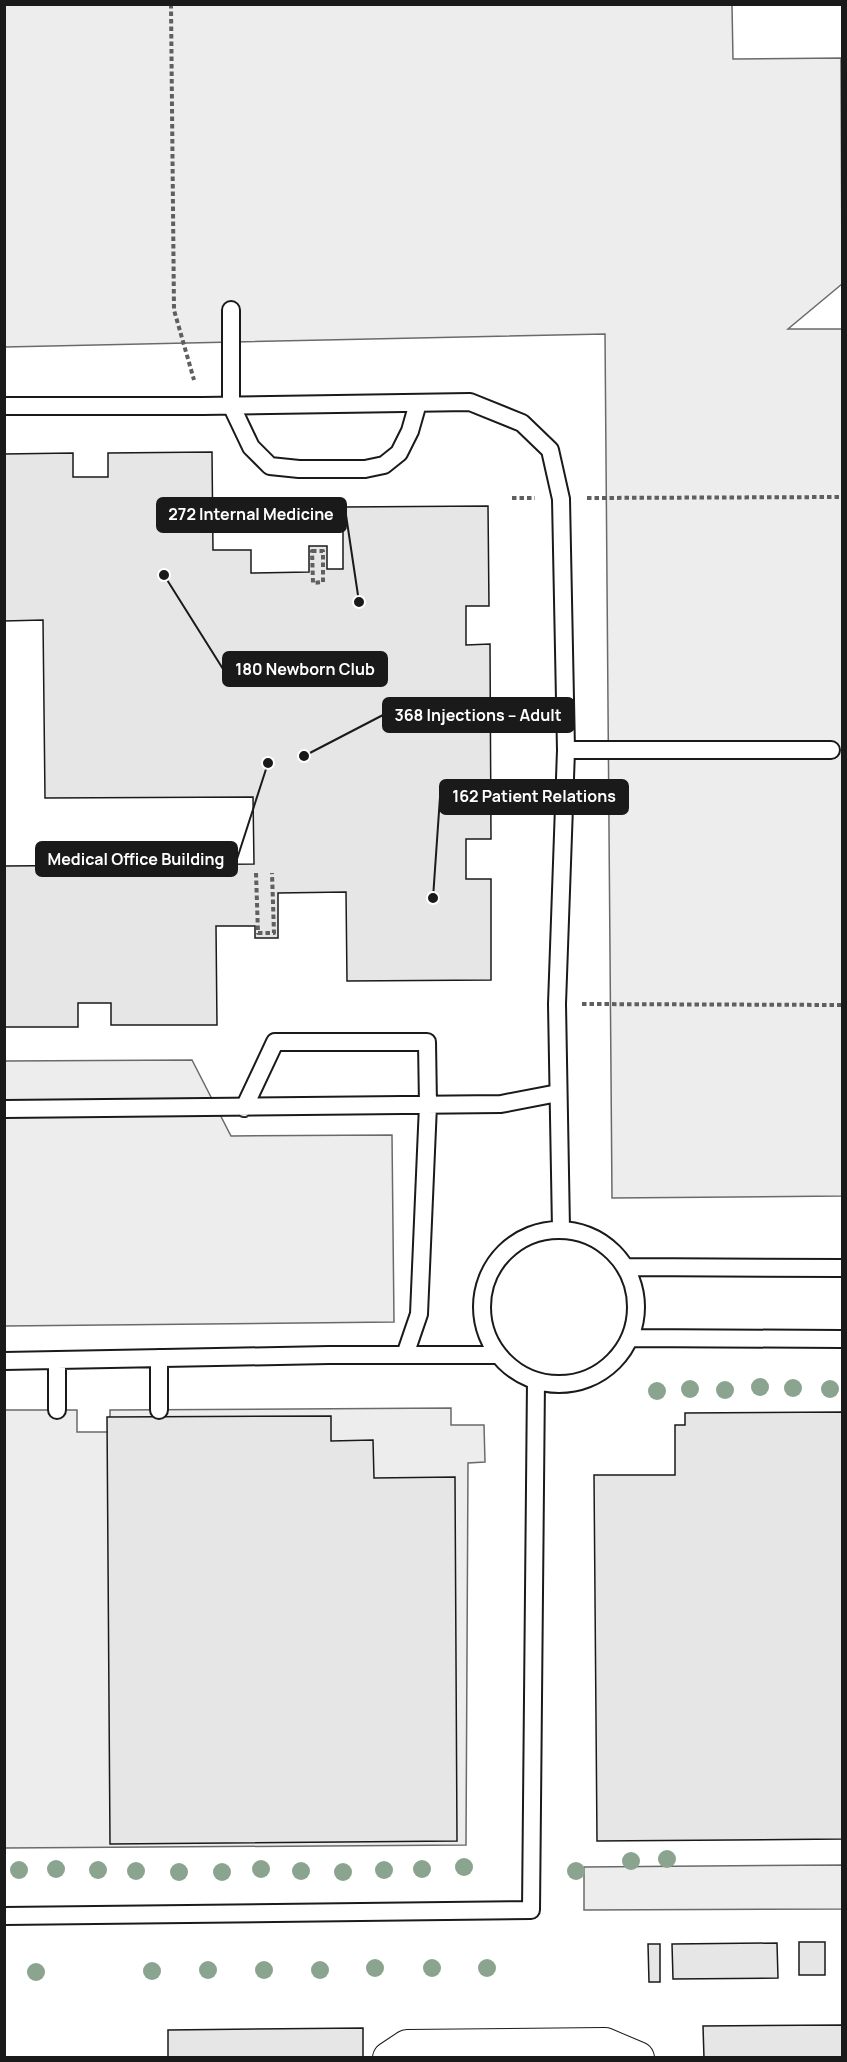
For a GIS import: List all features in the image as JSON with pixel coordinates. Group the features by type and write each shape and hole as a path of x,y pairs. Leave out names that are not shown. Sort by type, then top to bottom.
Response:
{"street":[{"path":"389,2058 407,2046 604,2044 638,2058"}],"lane":[{"path":"231,310 231,405 251,447 270,466 299,470 365,470 384,465 399,453 410,431 418,403"},
{"path":"4,406 470,402 522,423 550,450 561,499 566,750 557,1004 561,1229"},
{"path":"566,750 831,750"},
{"path":"244,1108 275,1042 427,1042 428,1105 419,1314 405,1355"},
{"path":"4,1109 501,1104 558,1093"},
{"path":"561,1229 595,1238 613,1251 627,1268 636,1290 637,1315 631,1338 618,1359 599,1374 576,1383 553,1384 536,1381 512,1369 498,1355 488,1338 482,1318 482,1297 487,1277 498,1259 513,1244 532,1234 561,1229"},
{"path":"627,1268 843,1268"},
{"path":"631,1338 843,1339"},
{"path":"4,1361 498,1355"},
{"path":"159,1358 159,1410"},
{"path":"57,1360 57,1410"},
{"path":"4,1916 531,1910 536,1381"}],"path":[{"path":"171,4 174,310 202,406"},
{"path":"512,498 843,497"},
{"path":"312,551 323,551 323,582 313,583 312,551"},
{"path":"256,873 258,933 274,933 272,873"},
{"path":"557,1004 843,1005"}],"shaded area":[{"path":"4,5 732,5 733,59 841,58 842,284 788,329 842,329 842,1196 612,1198 605,334 5,347"},
{"path":"192,1060 231,1136 392,1135 394,1322 5,1326 4,1061"},
{"path":"451,1408 451,1425 484,1425 485,1462 468,1463 466,1845 5,1848 4,1410 77,1410 77,1432 110,1432 110,1410"},
{"path":"842,1865 842,1909 584,1910 584,1867"}],"building":[{"path":"212,452 213,550 251,550 251,573 309,572 309,546 327,546 327,569 343,569 343,507 488,506 489,606 466,606 466,645 490,644 491,839 466,839 466,879 491,879 491,980 347,981 346,892 278,893 278,938 255,938 255,926 216,926 217,1025 111,1025 111,1003 78,1003 78,1027 4,1027 4,866 254,864 253,797 45,798 43,620 4,621 4,454 73,453 73,477 108,477 108,453"},
{"path":"842,1412 842,1839 597,1841 594,1475 675,1475 675,1425 685,1425 685,1413"},
{"path":"331,1416 331,1441 373,1440 374,1478 455,1477 457,1841 110,1844 107,1417"},
{"path":"799,1942 825,1942 825,1975 799,1975"},
{"path":"777,1943 778,1978 673,1979 672,1944"},
{"path":"648,1944 660,1944 660,1982 649,1982"},
{"path":"842,2025 842,2057 704,2058 703,2026"},
{"path":"363,2028 363,2058 168,2058 168,2030"}],"place":[{"name":"180 Newborn Club","path":"164,575"},
{"name":"272 Internal Medicine","path":"359,602"},
{"name":"368 Injections – Adult","path":"304,756"},
{"name":"Medical Office Building","path":"268,763"},
{"name":"162 Patient Relations","path":"433,898"}]}
